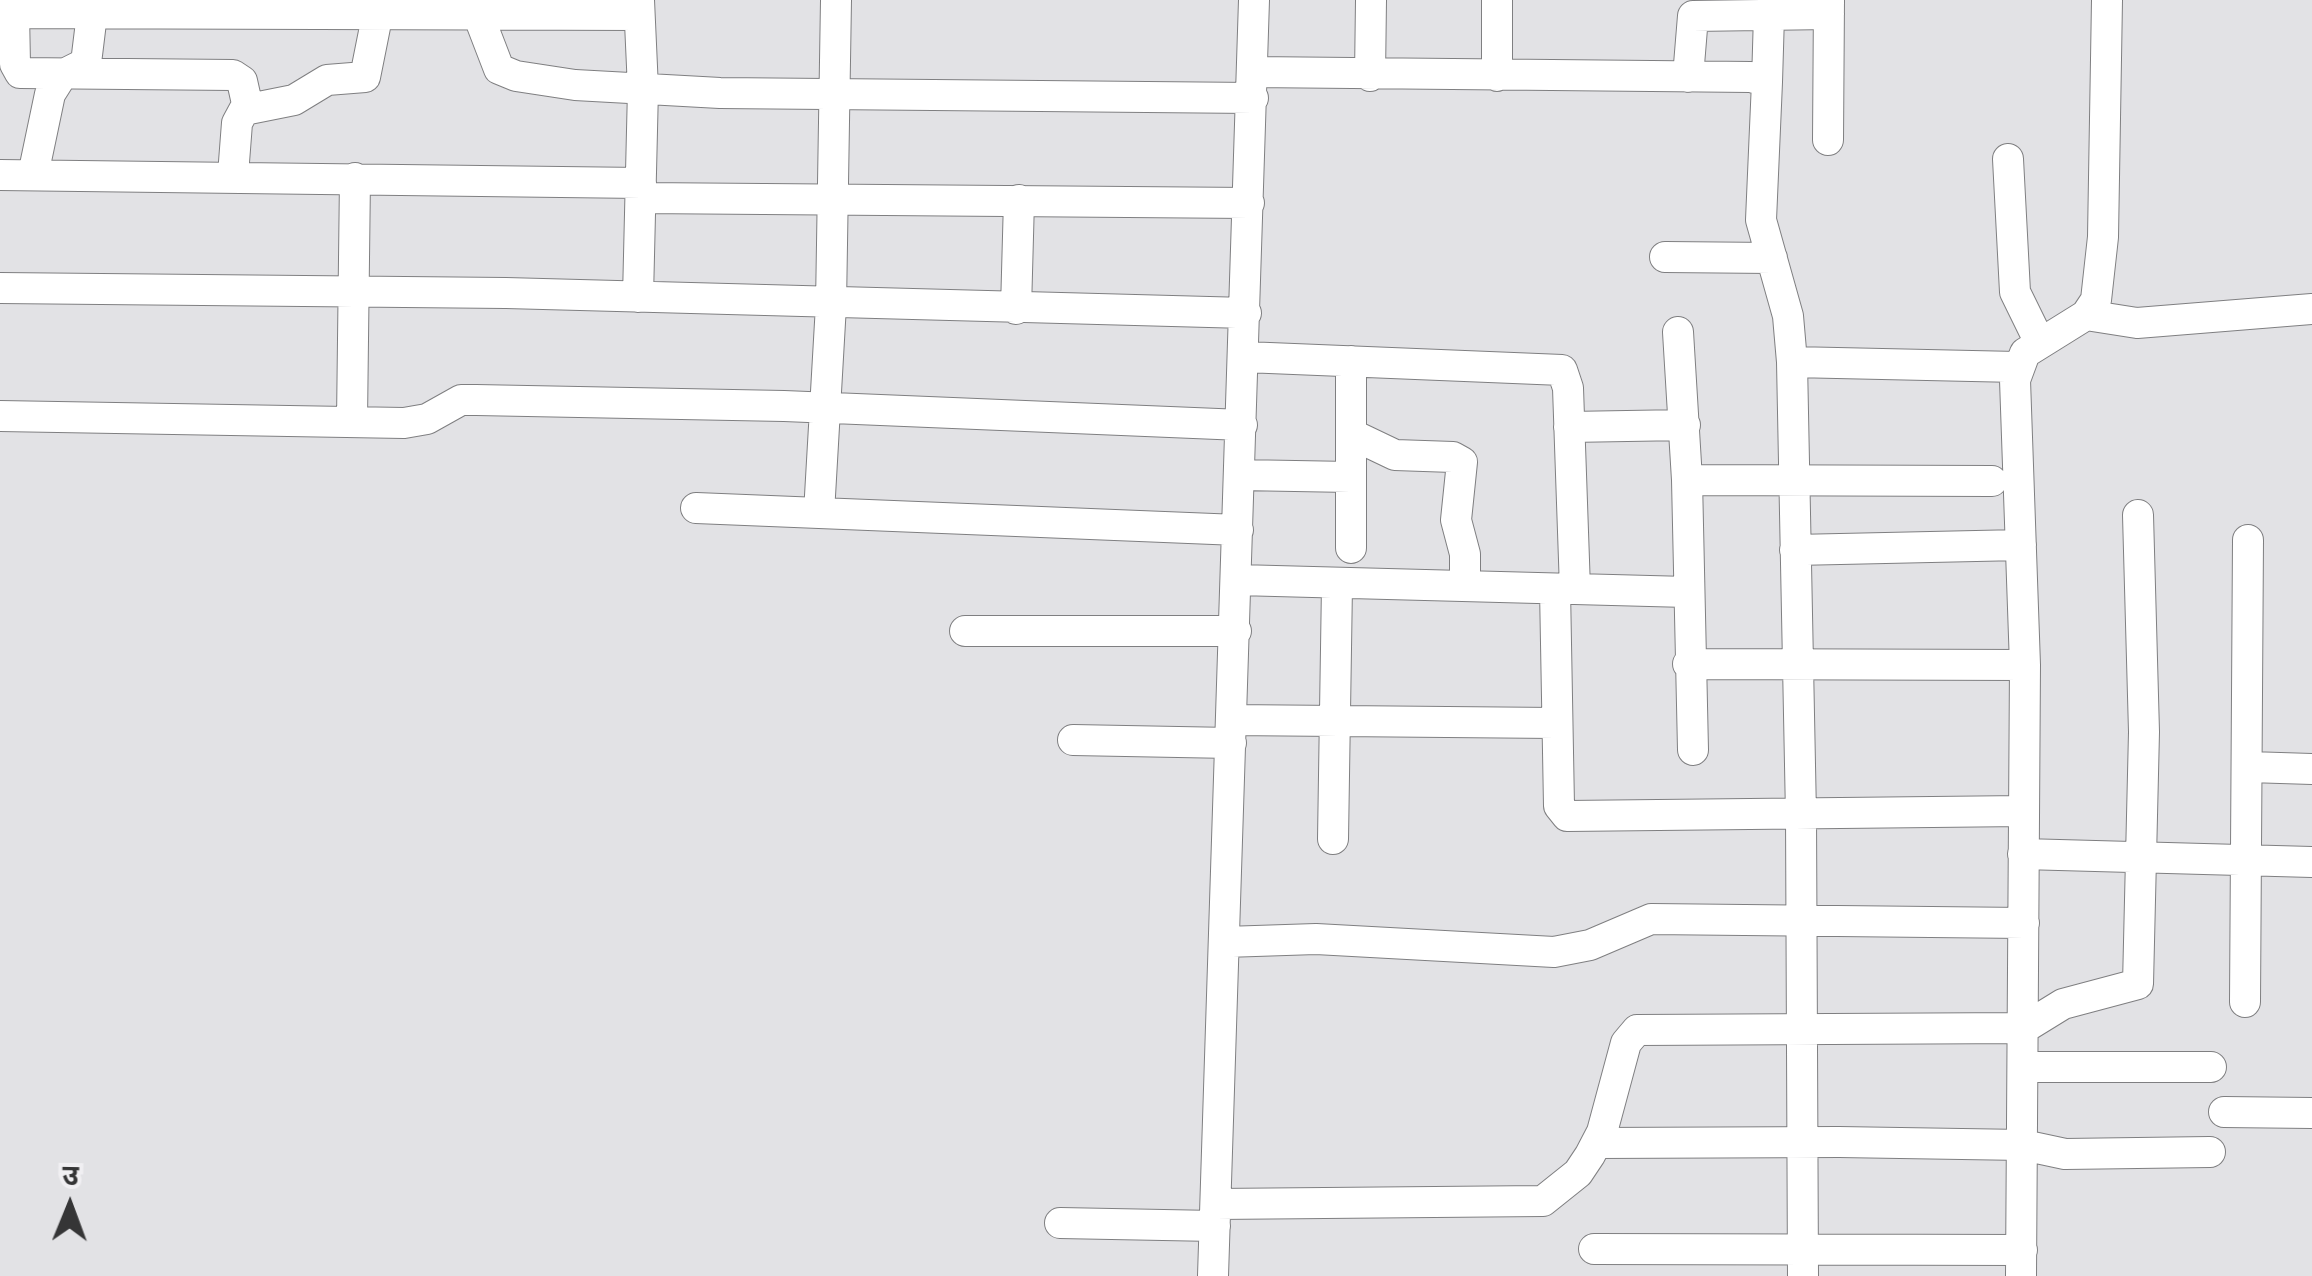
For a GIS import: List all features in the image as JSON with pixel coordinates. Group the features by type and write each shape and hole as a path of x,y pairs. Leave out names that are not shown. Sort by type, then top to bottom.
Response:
{"street":[{"path":"819,514 831,304 836,0"},
{"path":"1213,1276 1254,0"},
{"path":"1370,76 1371,0"},
{"path":"1496,76 1497,0"},
{"path":"1594,1250 1803,1263 2022,1263 2025,665 2017,367 2025,353 2086,315 2096,300 2102,255 2107,0"},
{"path":"248,108 237,75 62,75 16,70 7,13 92,14 186,7 377,17 479,17 639,7 642,89 638,297"},
{"path":"1688,77 1689,26 1694,16 1770,15 1829,7 1828,140"},
{"path":"33,175 50,94 62,75 86,62 92,14"},
{"path":"1770,15 1760,211 1788,316 1792,362 1801,815 1803,1263"},
{"path":"233,175 237,123 248,108 294,100 327,80 365,76 377,17"},
{"path":"479,17 490,53 506,73 642,89 837,94 1253,85 1370,76 1751,77 1766,82"},
{"path":"2008,159 2015,292 2040,343"},
{"path":"0,175 354,178 833,199 1249,203"},
{"path":"352,421 354,178"},
{"path":"1016,309 1019,200"},
{"path":"1664,257 1772,258"},
{"path":"0,288 638,297 1246,314"},
{"path":"2086,315 2137,324 2312,309"},
{"path":"1678,332 1687,480 1688,664 1694,750"},
{"path":"1245,357 1554,366 1567,378 1565,589 1555,723 1559,806 1567,816 2024,811"},
{"path":"1350,548 1351,361"},
{"path":"1792,362 2017,367"},
{"path":"0,416 418,422 461,400 826,407 1242,425"},
{"path":"1569,427 1684,426"},
{"path":"1350,434 1387,453 1453,457 1462,462 1456,520 1465,554 1465,586"},
{"path":"1240,475 1350,477"},
{"path":"1687,480 1992,482"},
{"path":"696,508 1238,530"},
{"path":"1060,1224 1528,1204 1556,1193 1578,1172 1597,1142 1626,1043 1637,1030 2024,1028 2063,1004 2138,984 2144,732 2138,515"},
{"path":"2245,1002 2248,540"},
{"path":"1795,550 2021,545"},
{"path":"1238,580 1687,592"},
{"path":"1333,839 1337,585"},
{"path":"965,631 1236,631"},
{"path":"1688,664 2025,665"},
{"path":"1072,740 1231,732 1332,719 1555,723"},
{"path":"2248,767 2312,768"},
{"path":"2023,854 2312,862"},
{"path":"1225,942 1316,939 1554,952 1590,946 1641,920 2024,923"},
{"path":"2024,1068 2211,1067"},
{"path":"2224,1112 2312,1114"},
{"path":"1597,1142 2023,1146 2065,1154 2210,1152"}]}
